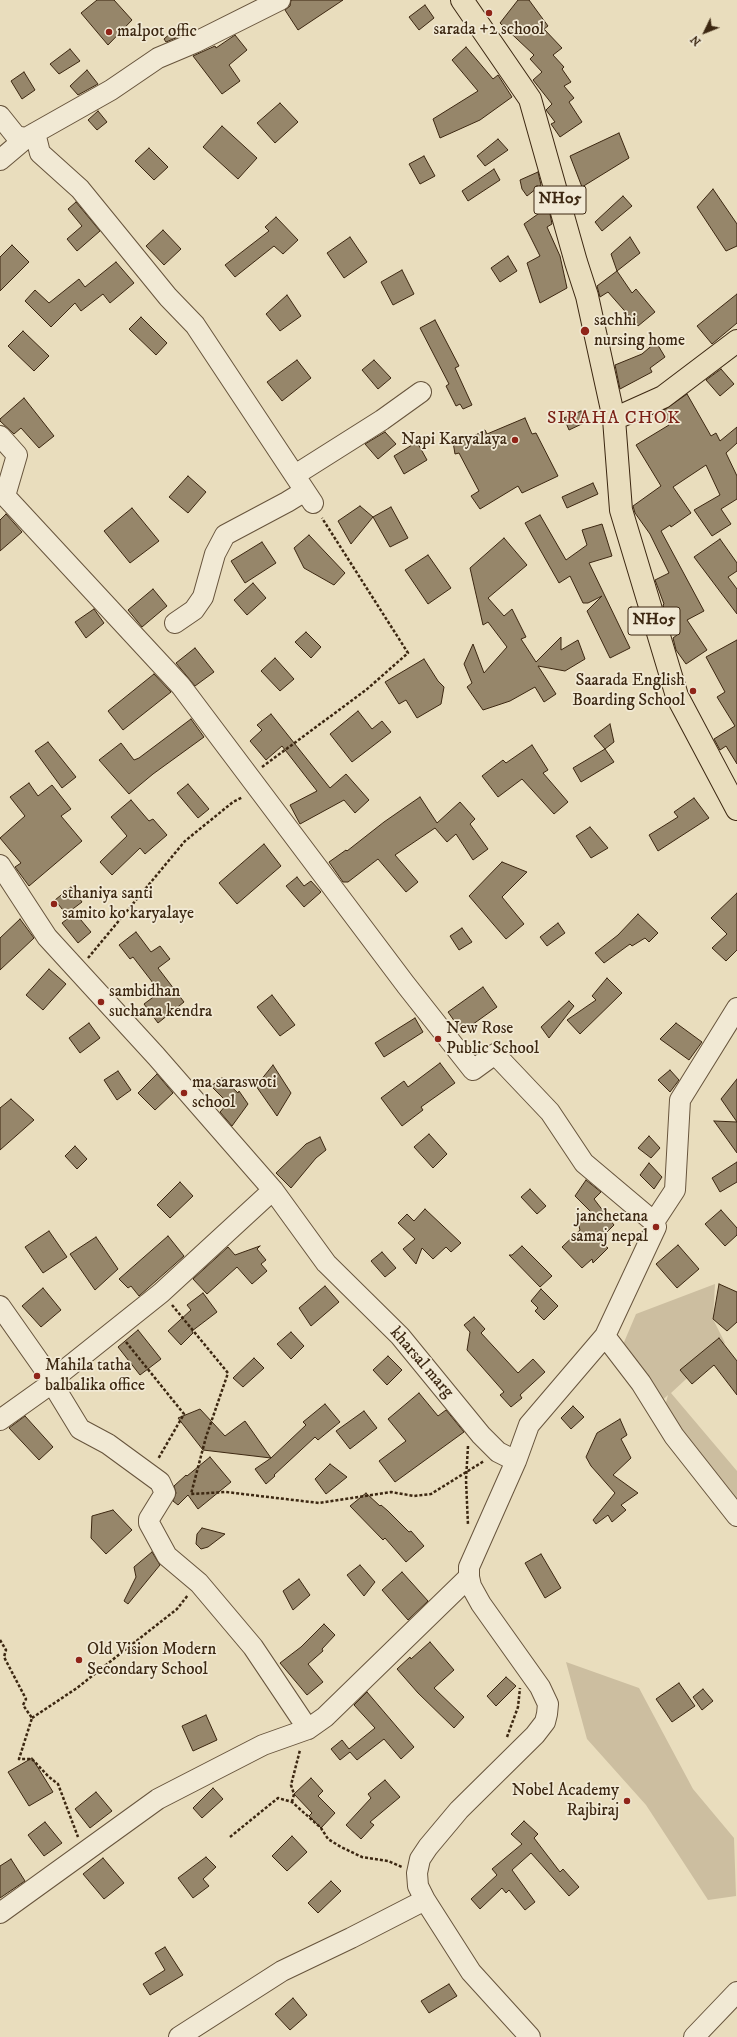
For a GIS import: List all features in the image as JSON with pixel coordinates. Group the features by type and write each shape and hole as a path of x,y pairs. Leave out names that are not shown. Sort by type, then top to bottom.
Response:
{"main road":[{"name":"NH05","path":"462,0 530,99 587,296 614,419 621,510 677,696 737,809"},
{"path":"614,419 663,397 737,341"}],"street":[{"path":"0,160 31,135 111,90 158,58 196,42 280,0"},
{"path":"0,116 16,136 31,135"},
{"path":"31,135 40,153 80,189 168,297 196,325 304,490"},
{"path":"175,623 194,610 203,597 215,554 225,535 287,502 304,490 382,420 421,392"},
{"path":"0,436 17,455 5,496 181,686 253,783 473,1070 495,1054 550,1112 584,1163 654,1222 656,1227 605,1336 529,1425 507,1457 469,1566 471,1586 481,1604 545,1696 548,1704 545,1722 535,1735 459,1810 428,1847 420,1859 418,1886 425,1900 471,1972 530,2037"},
{"name":"kharsal marg","path":"0,865 47,937 156,1056 273,1190 326,1263 400,1336 481,1435 507,1457"},
{"path":"654,1222 675,1190 680,1100 737,1008"},
{"path":"0,1420 52,1381 161,1293 273,1190"},
{"path":"0,1306 52,1381 80,1429 108,1444 160,1482 165,1493 149,1519 150,1529 167,1556 199,1582 253,1647 308,1729"},
{"path":"605,1336 641,1383 674,1436 737,1516"},
{"path":"0,1913 158,1799 262,1745 308,1729 325,1717 469,1577"},
{"path":"179,2037 282,1971 425,1900"},
{"path":"694,2037 737,1992"}],"path":[{"path":"77,970 92,954 185,841 234,802 253,783 366,690 408,653 304,490"},
{"path":"161,1293 228,1373 206,1437 191,1494 226,1492 319,1503 391,1492 414,1496 431,1494 466,1471 507,1457"},
{"path":"116,1330 184,1414 150,1474"},
{"path":"468,1533 466,1471 468,1444 481,1435"},
{"path":"84,1853 58,1784 32,1759 19,1759 32,1718 77,1688 178,1609 199,1582"},
{"path":"0,1640 6,1650 4,1657 26,1699 23,1705 32,1718"},
{"path":"0,1659 4,1657"},
{"path":"504,1745 518,1707 519,1689 528,1671"},
{"path":"292,1802 294,1794 291,1785 300,1748 308,1729"},
{"path":"230,1837 278,1798 292,1802 321,1828 328,1839 341,1847 362,1857 388,1861 418,1873"}],"shaded area":[{"path":"715,1284 713,1319 725,1343 671,1393 737,1471 737,1509 662,1417 668,1395 655,1407 619,1354 636,1314"},
{"path":"566,1662 639,1688 693,1789 734,1838 736,1896 708,1900 646,1805 587,1739"}],"building":[{"name":"malpot offic","path":"97,0 114,0 132,20 108,45 81,13"},
{"path":"291,0 343,0 298,30 285,10 290,6"},
{"path":"518,0 529,0 548,26 544,29 562,48 553,55 564,67 562,69 571,82 564,86 574,98 569,102 582,122 560,137 551,124 555,122 546,110 552,104 533,80 542,72 530,59 534,55 500,23"},
{"path":"425,5 434,18 419,30 409,17"},
{"path":"181,24 188,33 166,42 164,39"},
{"path":"235,35 247,50 229,65 240,81 222,94 193,56 215,46 216,48"},
{"path":"466,47 493,79 498,75 512,97 480,120 440,138 433,119 478,91 452,60"},
{"path":"70,49 80,61 59,74 50,64"},
{"path":"87,70 98,84 78,95 70,86"},
{"path":"24,72 35,90 22,99 11,81"},
{"path":"280,103 298,122 275,143 257,123"},
{"path":"98,111 107,122 97,130 88,120"},
{"path":"222,126 257,158 238,179 203,147"},
{"path":"619,133 629,158 582,187 570,156"},
{"path":"498,139 508,150 485,166 477,156"},
{"path":"149,148 168,167 154,180 135,161"},
{"path":"424,156 435,176 420,184 409,164"},
{"path":"494,169 500,180 468,201 462,191"},
{"path":"538,172 541,185 527,196 522,189 520,180"},
{"path":"713,189 737,224 737,246 726,251 697,207"},
{"path":"623,196 632,206 602,231 595,222"},
{"path":"76,202 100,231 77,251 67,239 82,226 68,209"},
{"path":"545,209 550,214 552,224 547,227 560,256 567,288 540,303 527,263 540,256 524,224"},
{"path":"276,217 298,240 283,254 274,246 235,277 225,265 269,231 265,227"},
{"path":"163,230 181,249 164,265 146,246"},
{"path":"350,237 367,262 344,278 327,253"},
{"path":"630,237 640,253 617,271 611,254"},
{"path":"12,245 29,262 0,291 0,257"},
{"path":"508,256 517,271 500,282 491,268"},
{"path":"116,262 134,283 110,303 103,294 81,311 75,303 51,327 25,301 35,290 49,303 79,279 85,287"},
{"path":"402,270 414,294 393,305 381,282"},
{"path":"617,271 632,293 636,289 655,312 638,326 608,292 600,297 597,286"},
{"path":"737,294 737,323 712,344 697,326"},
{"path":"287,295 301,316 280,331 266,314"},
{"path":"141,317 167,343 156,355 129,329"},
{"path":"435,320 459,366 455,368 472,405 463,409 460,404 456,406 446,386 449,384 420,328"},
{"path":"23,331 49,356 34,371 8,346"},
{"path":"656,342 665,357 650,368 652,372 620,389 615,365 642,354"},
{"path":"297,360 311,378 282,401 267,382"},
{"path":"374,360 391,378 378,389 362,370"},
{"path":"721,369 734,384 720,396 706,380"},
{"path":"687,394 711,436 716,433 720,441 737,427 737,443 726,453 737,476 737,499 721,509 731,524 712,536 694,510 720,495 706,465 673,487 691,513 671,527 670,525 661,531 704,611 687,620 707,650 686,664 676,650 673,638 677,635 666,614 655,580 669,573 650,534 635,513 633,506 661,486 636,445 669,425 661,412"},
{"path":"24,398 54,436 39,448 21,428 14,434 0,421 0,419"},
{"path":"581,411 586,422 569,430 564,418"},
{"path":"525,418 532,434 536,433 558,476 522,493 518,486 480,509 471,496 479,491 459,453 455,454 453,442 464,435 468,439 485,430 487,434"},
{"path":"385,432 396,444 378,459 365,444"},
{"path":"417,442 427,460 404,474 394,456"},
{"path":"188,476 206,492 188,513 169,497"},
{"path":"593,483 598,494 567,508 562,497"},
{"path":"360,506 373,517 351,544 338,521"},
{"path":"391,507 408,538 390,547 373,517"},
{"path":"132,508 159,541 130,563 104,531"},
{"path":"6,514 22,532 0,551 0,520"},
{"path":"540,515 566,560 587,545 582,530 602,524 612,556 589,563 630,648 610,658 587,611 602,596 588,603 583,603 570,576 559,583 525,523"},
{"path":"309,535 345,573 334,585 304,568 294,548"},
{"path":"504,538 527,565 488,598 504,616 512,609 526,637 521,639 536,662 561,637 561,650 578,640 585,659 565,671 538,666 556,694 544,702 535,687 510,701 483,710 467,687 472,683 464,664 473,644 484,673 507,647 488,622 483,625 470,568"},
{"path":"720,539 737,563 737,571 728,577 737,589 737,614 694,557"},
{"path":"262,542 276,563 245,583 231,561"},
{"path":"428,555 451,588 428,604 405,570"},
{"path":"253,583 266,598 247,615 234,600"},
{"path":"153,589 167,606 142,627 128,610"},
{"path":"94,609 104,623 86,638 75,622"},
{"path":"306,632 321,647 311,658 295,642"},
{"path":"737,640 737,764 726,746 720,750 714,739 735,726 717,697 725,692 706,657"},
{"path":"195,648 214,672 195,686 176,663"},
{"path":"275,658 294,679 280,691 261,671"},
{"path":"424,659 438,681 444,687 441,704 417,718 406,700 399,704 385,682"},
{"path":"154,674 171,692 123,730 108,711"},
{"path":"358,711 372,729 382,721 391,732 352,762 330,734"},
{"path":"271,714 330,788 346,774 369,800 355,813 344,800 300,824 290,805 317,791 282,746 266,760 250,741 262,730 257,725"},
{"path":"191,719 204,737 153,774 129,794 99,760 121,743 134,760 139,758"},
{"path":"610,724 614,742 605,749 594,736"},
{"path":"48,742 76,777 62,788 35,751"},
{"path":"532,745 548,770 543,773 568,802 554,814 522,779 498,797 482,776 503,760 506,763"},
{"path":"605,749 614,762 581,782 573,768"},
{"path":"29,783 38,796 52,785 71,809 61,816 82,841 29,886 15,867 21,863 0,838 25,816 10,797"},
{"path":"188,784 209,809 198,818 177,793"},
{"path":"420,797 437,823 460,802 475,819 470,824 488,849 473,860 456,834 447,842 435,828 395,855 418,882 406,892 378,859 348,882 343,882 329,862 346,850 347,851 384,822"},
{"path":"694,798 709,818 658,851 649,835 678,817 674,812"},
{"path":"131,800 149,821 153,819 167,835 145,854 140,848 112,875 100,862 127,836 111,817"},
{"path":"590,827 608,848 591,858 576,836"},
{"path":"264,844 281,866 237,904 219,883"},
{"path":"502,862 527,872 502,897 524,924 506,939 469,896"},
{"path":"297,877 304,886 311,881 321,892 304,907 286,886"},
{"path":"71,887 82,902 66,914 55,900"},
{"path":"737,893 737,950 726,961 712,948 727,934 711,918"},
{"path":"75,913 91,932 78,943 62,923"},
{"path":"638,914 658,933 649,942 645,938 632,946 630,944 604,963 595,953 618,935"},
{"path":"20,919 34,938 0,970 0,938"},
{"path":"558,923 565,933 547,946 540,937"},
{"path":"462,928 472,942 459,950 450,936"},
{"path":"136,932 151,952 160,946 170,959 158,968 184,1002 158,1023 144,1004 160,992 133,957 130,959 119,945"},
{"path":"49,969 66,984 43,1010 26,995"},
{"path":"607,978 622,993 580,1034 567,1020 596,1000 592,996"},
{"path":"483,987 497,1007 462,1032 448,1012"},
{"path":"272,995 295,1025 280,1036 257,1007"},
{"path":"569,1001 574,1006 549,1038 541,1027"},
{"path":"415,1018 423,1032 384,1057 375,1043"},
{"path":"89,1023 100,1038 80,1053 69,1038"},
{"path":"676,1023 702,1042 689,1060 660,1039"},
{"path":"440,1063 455,1083 421,1107 423,1110 402,1126 381,1098 404,1081 408,1087"},
{"path":"273,1065 291,1093 277,1116 256,1086"},
{"path":"670,1070 679,1080 670,1092 658,1080"},
{"path":"118,1071 131,1090 117,1100 104,1080"},
{"path":"157,1074 173,1093 155,1110 138,1093"},
{"path":"222,1078 238,1093 239,1091 248,1104 232,1126 220,1112 228,1103 211,1086"},
{"path":"737,1079 737,1122 721,1099"},
{"path":"11,1099 34,1120 0,1150 0,1108"},
{"path":"714,1121 737,1122 737,1153"},
{"path":"429,1134 447,1154 433,1168 414,1147"},
{"path":"649,1136 660,1148 651,1158 638,1148"},
{"path":"320,1137 326,1150 316,1158 291,1188 276,1173 306,1144"},
{"path":"75,1146 87,1159 77,1169 65,1156"},
{"path":"737,1162 737,1182 720,1192 712,1178"},
{"path":"649,1163 662,1177 654,1189 640,1175"},
{"path":"586,1180 601,1192 594,1199 614,1225 599,1240 608,1248 593,1263 592,1259 582,1268 562,1247 580,1230 578,1223 592,1213 575,1196"},
{"path":"180,1182 193,1196 170,1218 157,1205"},
{"path":"530,1189 546,1206 537,1214 521,1197"},
{"path":"425,1209 461,1243 451,1252 446,1247 433,1259 422,1248 416,1264 403,1249 415,1239 398,1223 407,1214 414,1221"},
{"path":"721,1210 737,1228 737,1235 725,1246 705,1224"},
{"path":"49,1231 67,1257 43,1273 25,1247"},
{"path":"168,1236 184,1256 139,1296 131,1286 128,1288 119,1279"},
{"path":"96,1237 118,1269 95,1290 70,1254"},
{"path":"678,1245 699,1269 677,1288 656,1264"},
{"path":"260,1246 257,1249 266,1260 261,1264 267,1271 252,1284 237,1267 207,1294 193,1279 228,1247 235,1255"},
{"path":"522,1246 552,1276 540,1287 509,1255 512,1255"},
{"path":"382,1252 396,1268 385,1277 371,1261"},
{"path":"719,1284 737,1292 737,1322 727,1331 713,1319"},
{"path":"325,1286 339,1302 311,1326 299,1308"},
{"path":"43,1288 61,1310 41,1327 22,1306"},
{"path":"541,1289 558,1306 544,1320 535,1311 538,1308 531,1301"},
{"path":"203,1293 217,1312 192,1331 193,1333 181,1345 168,1331 191,1310 187,1305"},
{"path":"474,1317 485,1329 481,1333 518,1373 533,1359 545,1372 520,1395 522,1398 511,1407 500,1395 504,1392 467,1350 470,1332 464,1325"},
{"path":"138,1330 161,1359 140,1375 118,1347"},
{"path":"291,1332 304,1346 291,1359 277,1344"},
{"path":"719,1338 737,1361 737,1395 714,1365 692,1384 680,1370"},
{"path":"388,1356 402,1370 387,1385 373,1370"},
{"path":"254,1358 264,1368 243,1387 233,1378"},
{"path":"419,1393 438,1416 446,1410 464,1432 395,1482 379,1461 406,1441 388,1419"},
{"path":"325,1404 340,1422 318,1440 315,1437 266,1484 255,1469 271,1458 306,1425 303,1422"},
{"path":"573,1406 584,1417 571,1429 561,1418"},
{"path":"200,1409 225,1436 245,1421 271,1458 203,1450 178,1418"},
{"path":"364,1411 377,1428 350,1449 336,1431"},
{"path":"25,1416 53,1447 39,1460 9,1428"},
{"path":"620,1419 627,1435 621,1439 631,1458 613,1475 638,1493 621,1505 626,1510 612,1522 608,1515 596,1524 593,1520 615,1493 591,1466 586,1457 597,1433"},
{"path":"210,1457 231,1482 198,1509 188,1495 178,1505 173,1501 176,1493 174,1486"},
{"path":"330,1464 347,1477 326,1494 315,1479"},
{"path":"366,1493 388,1511 409,1532 411,1531 424,1546 406,1562 385,1538 383,1540 350,1506"},
{"path":"113,1510 132,1530 106,1554 91,1538 92,1516"},
{"path":"202,1528 225,1534 208,1547 201,1549 196,1544 197,1534"},
{"path":"152,1552 160,1565 128,1604 124,1601 136,1577 134,1567"},
{"path":"541,1554 561,1588 545,1598 525,1563"},
{"path":"360,1565 375,1582 364,1596 347,1575"},
{"path":"402,1572 428,1601 408,1620 382,1590"},
{"path":"299,1579 310,1595 293,1610 283,1591"},
{"path":"324,1624 335,1635 322,1649 323,1651 308,1664 323,1682 307,1695 280,1663 301,1647"},
{"path":"430,1642 454,1670 434,1688 464,1717 454,1728 418,1693 397,1669"},
{"path":"506,1677 516,1686 496,1706 487,1696"},
{"path":"679,1683 695,1706 672,1722 656,1699"},
{"path":"703,1689 713,1701 702,1710 693,1697"},
{"path":"367,1692 414,1747 401,1759 384,1739 357,1760 350,1752 340,1760 331,1749 342,1740 349,1749 375,1728 354,1705"},
{"path":"206,1715 217,1740 193,1751 182,1726"},
{"path":"32,1758 53,1792 29,1806 8,1772"},
{"path":"311,1778 323,1791 318,1796 335,1813 321,1828 309,1816 312,1813 294,1794"},
{"path":"385,1780 400,1797 370,1822 374,1825 361,1839 346,1825 371,1798 368,1794"},
{"path":"213,1788 223,1799 202,1818 193,1808"},
{"path":"96,1792 112,1811 90,1828 75,1809"},
{"path":"524,1821 538,1834 534,1838 560,1872 563,1869 579,1887 569,1896 531,1853 512,1870 535,1902 525,1910 509,1890 506,1893 502,1888 480,1909 471,1899 497,1875 492,1869 522,1844 511,1834"},
{"path":"45,1822 62,1843 44,1856 28,1835"},
{"path":"292,1836 307,1852 287,1871 272,1856"},
{"path":"206,1857 216,1867 203,1879 209,1886 193,1898 178,1878"},
{"path":"103,1858 124,1883 104,1899 83,1874"},
{"path":"11,1859 25,1881 0,1898 0,1866"},
{"path":"331,1881 341,1891 318,1913 308,1903"},
{"path":"165,1947 183,1975 150,1995 143,1984 165,1970 155,1953"},
{"path":"449,1984 457,1996 429,2013 421,2001"},
{"path":"293,1998 307,2015 290,2030 275,2014"}],"place":[{"name":"sarada +2 school","path":"489,13"},
{"name":"malpot offic","path":"109,32"},
{"name":"sachhi nursing home","path":"585,331"},
{"name":"Napi Karyalaya","path":"515,440"},
{"name":"Saarada English Boarding School","path":"693,691"},
{"name":"sthaniya santi samito ko karyalaye","path":"54,904"},
{"name":"sambidhan suchana kendra","path":"101,1002"},
{"name":"New Rose Public School","path":"438,1039"},
{"name":"ma saraswoti school","path":"184,1093"},
{"name":"janchetana samaj nepal","path":"656,1227"},
{"name":"Mahila tatha balbalika office","path":"37,1376"},
{"name":"Old Vision Modern Secondary School","path":"79,1660"},
{"name":"Nobel Academy Rajbiraj","path":"627,1801"}],"district":[{"name":"SIRAHA CHOK","path":"614,419"}]}
